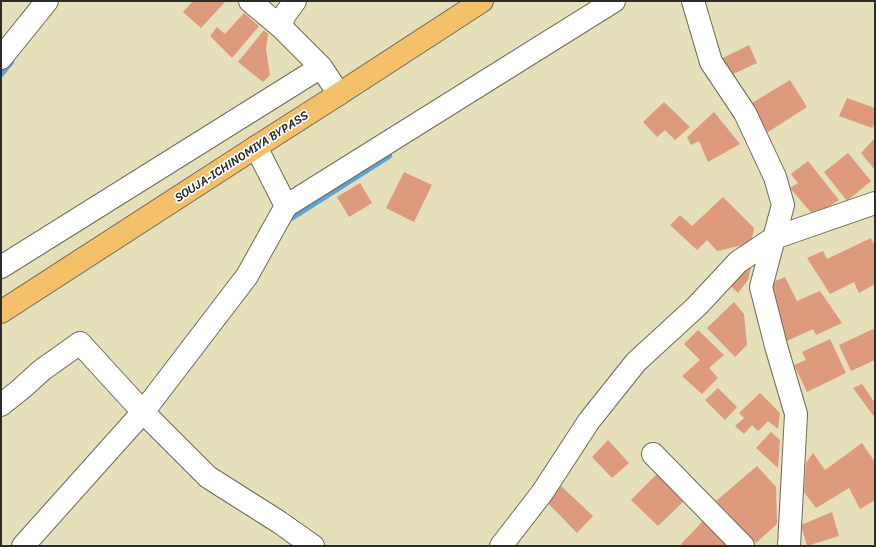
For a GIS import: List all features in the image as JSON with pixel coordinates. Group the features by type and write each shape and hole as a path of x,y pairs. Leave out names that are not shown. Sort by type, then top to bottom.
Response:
{"highway":[{"name":"SOUJA-ICHINOMIYA BYPASS","path":"1,312 482,1"}],"street":[{"path":"1,58 47,1"},
{"path":"250,1 281,27 321,67 339,94"},
{"path":"281,27 284,16 295,1"},
{"path":"23,546 143,412 247,276 286,206 614,1"},
{"path":"693,1 711,62 744,113 775,177 782,205 760,287 796,414 789,546"},
{"path":"2,265 321,67"},
{"path":"256,147 286,206"},
{"path":"501,546 542,493 589,421 636,362 697,306 738,262 774,238 875,203"},
{"path":"1,405 42,370 80,343 143,412 208,477 280,522 313,546"},
{"path":"653,454 743,546"}],"building":[{"path":"193,1 226,1 201,28 183,12"},
{"path":"244,13 259,26 232,58 210,36 217,27 225,34"},
{"path":"264,30 268,34 266,49 270,75 263,82 238,62"},
{"path":"749,45 757,63 729,76 721,59"},
{"path":"790,80 807,107 765,134 747,106"},
{"path":"847,98 875,108 875,122 872,128 839,116"},
{"path":"664,102 690,127 675,140 665,130 657,137 643,122"},
{"path":"714,112 740,144 708,162 699,141 691,145 687,137"},
{"path":"875,138 875,170 861,153"},
{"path":"848,153 871,181 847,201 824,172"},
{"path":"808,161 839,200 814,216 790,188 798,183 791,174"},
{"path":"404,172 432,185 414,222 386,208"},
{"path":"360,183 372,203 349,217 337,197"},
{"path":"723,197 754,228 751,243 717,251 707,240 697,250 670,225 680,215 692,226"},
{"path":"871,238 875,246 875,284 859,293 854,282 830,294 807,258 823,251 827,259"},
{"path":"752,262 748,280 738,293 727,282"},
{"path":"785,277 797,301 820,291 842,323 816,335 813,329 785,342 768,284"},
{"path":"734,302 744,314 747,345 735,357 707,328"},
{"path":"873,329 875,333 875,360 851,371 839,345"},
{"path":"698,330 724,355 709,368 718,378 702,394 682,376 700,360 684,344"},
{"path":"830,339 846,373 807,392 794,365 806,360 802,352"},
{"path":"862,384 875,403 875,418 853,388"},
{"path":"718,388 737,407 725,420 705,400"},
{"path":"760,393 780,413 778,429 768,421 758,431 752,425 744,434 735,426 744,418 739,413"},
{"path":"771,432 780,440 778,468 756,448"},
{"path":"608,440 629,463 612,478 592,457"},
{"path":"862,443 875,462 875,500 860,509 849,488 816,508 804,492 806,463 813,453 825,470"},
{"path":"757,466 776,487 777,524 756,543 716,501"},
{"path":"657,474 684,501 658,526 631,500"},
{"path":"561,486 593,516 577,533 545,500"},
{"path":"832,512 839,536 807,546 801,525"},
{"path":"703,521 727,545 726,546 683,546 681,544"}],"waterway":[{"path":"1,74 11,62"},
{"path":"285,222 389,156 388,153"}]}
